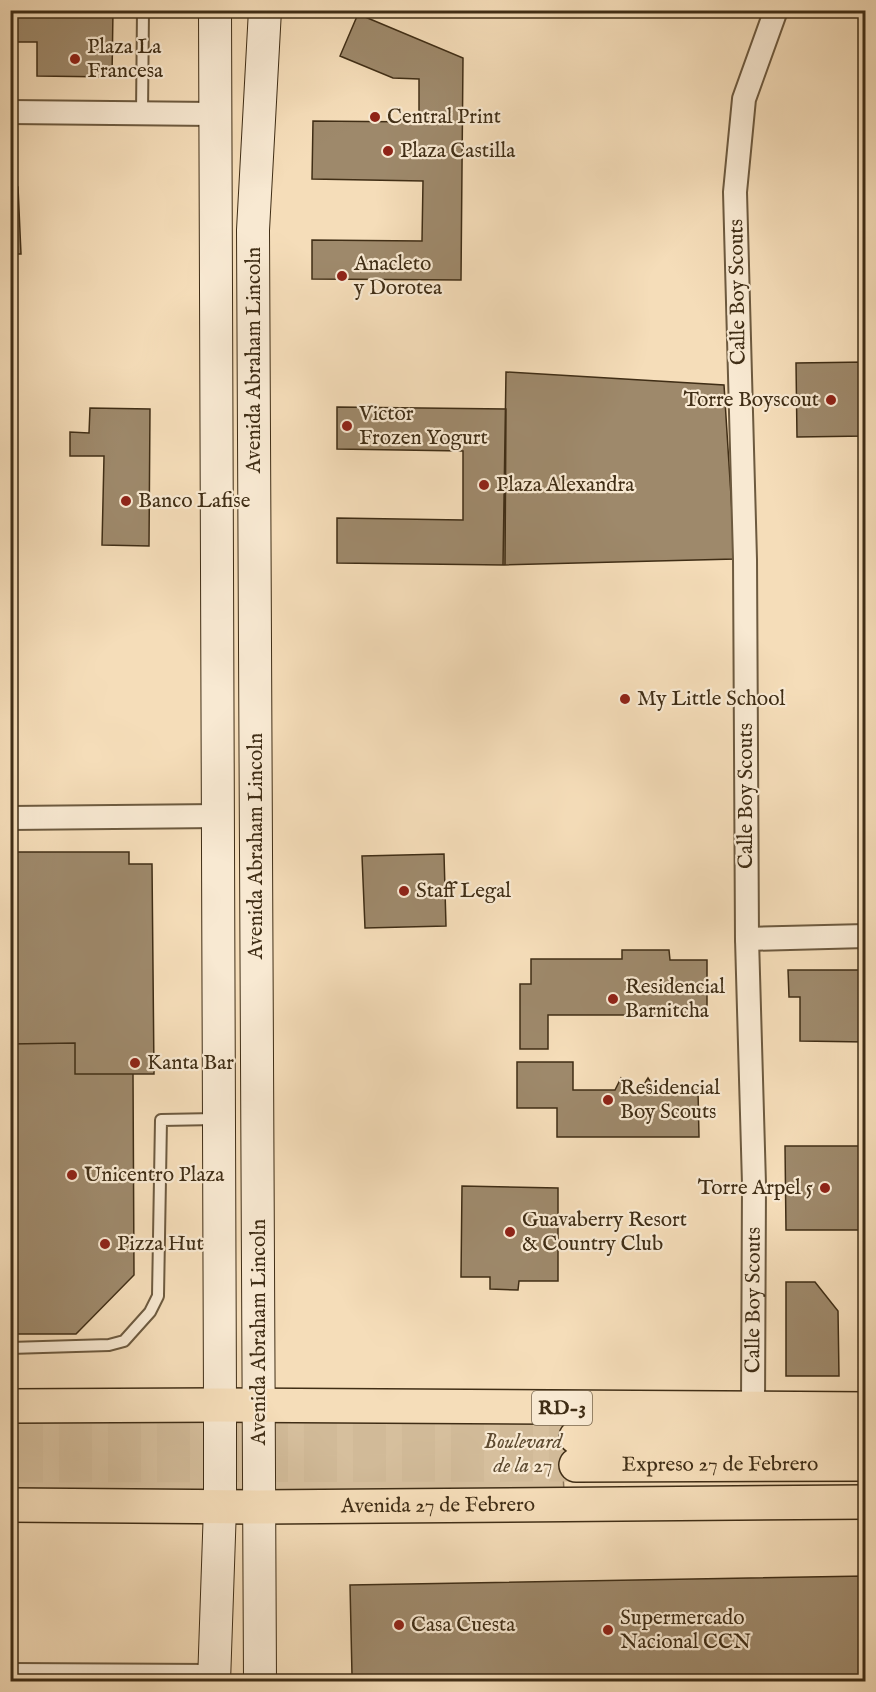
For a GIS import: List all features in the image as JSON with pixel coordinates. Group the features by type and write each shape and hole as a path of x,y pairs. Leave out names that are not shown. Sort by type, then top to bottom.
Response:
{"main road":[{"name":"Avenida Abraham Lincoln","path":"214,1676 220,1507 215,10"},
{"name":"Avenida Abraham Lincoln","path":"260,1682 253,230 266,16"},
{"name":"RD-3","path":"10,1406 866,1409"},
{"name":"Expreso 27 de Febrero","path":"866,1438 576,1451 866,1464"},
{"name":"Avenida 27 de Febrero","path":"10,1505 259,1507 866,1502"}],"street":[{"name":"Calle Boy Scouts","path":"753,1408 754,1184 747,939 745,559 735,192 744,99 776,10"},
{"path":"10,112 214,114"},
{"path":"10,818 218,816"},
{"path":"747,939 866,936"}],"lane":[{"path":"142,113 143,10"},
{"path":"10,1347 109,1345 124,1341 137,1327 150,1312 158,1296 161,1120 219,1119"},
{"path":"10,1670 214,1676"}],"green space":[{"name":"Boulevard de la 27","path":"560,1415 564,1492 11,1492 10,1419"}],"building":[{"name":"Plaza La Francesa","path":"10,10 113,10 112,77 37,76 37,42 10,42"},
{"name":"Plaza Castilla","path":"358,14 463,58 461,280 312,279 312,240 422,241 423,181 312,179 313,121 419,122 419,79 393,78 340,56"},
{"path":"18,187 21,254 10,254 10,188"},
{"name":"Torre Boyscout","path":"866,362 866,436 797,437 796,363"},
{"path":"506,372 724,385 735,559 503,565"},
{"name":"Plaza Alexandra","path":"337,407 506,409 505,565 337,563 337,518 463,520 463,451 337,449"},
{"name":"Banco Lafise","path":"90,408 150,409 149,546 102,545 104,456 70,456 70,432 89,433"},
{"path":"10,852 129,852 129,864 152,864 154,1074 75,1074 75,1043 10,1044"},
{"name":"Staff Legal","path":"444,854 446,926 365,928 362,856"},
{"name":"Residencial Barnitcha","path":"622,950 669,950 670,960 707,960 707,1015 548,1015 548,1049 520,1049 520,984 531,984 531,959 622,959"},
{"path":"788,970 859,970 859,984 866,984 866,1042 800,1041 800,997 789,997"},
{"name":"Unicentro Plaza","path":"75,1043 75,1074 133,1074 134,1275 76,1334 10,1334 10,1044"},
{"name":"Residencial Boy Scouts","path":"517,1062 573,1062 573,1090 615,1090 621,1078 630,1091 640,1091 648,1078 656,1091 698,1090 699,1137 557,1137 557,1108 517,1108"},
{"name":"Torre Arpel 5","path":"785,1146 866,1146 866,1230 786,1230"},
{"name":"Guavaberry Resort & Country Club","path":"462,1186 558,1188 558,1281 519,1281 518,1290 490,1289 490,1277 461,1277"},
{"path":"786,1282 815,1282 838,1311 839,1376 786,1376"},
{"name":"Supermercado Nacional CCN","path":"866,1576 866,1682 329,1682 329,1676 352,1675 350,1585"},
{"path":"183,1674 183,1682 61,1682"}],"tunnel":[{"path":"10,1441 576,1437"},
{"path":"10,1466 576,1465"}],"place":[{"name":"Plaza La Francesa","path":"75,59"},
{"name":"Central Print","path":"375,117"},
{"name":"Plaza Castilla","path":"388,151"},
{"name":"Anacleto y Dorotea","path":"342,276"},
{"name":"Torre Boyscout","path":"831,400"},
{"name":"Victor Frozen Yogurt","path":"347,426"},
{"name":"Plaza Alexandra","path":"484,485"},
{"name":"Banco Lafise","path":"126,501"},
{"name":"My Little School","path":"625,699"},
{"name":"Staff Legal","path":"404,891"},
{"name":"Residencial Barnitcha","path":"613,999"},
{"name":"Kanta Bar","path":"135,1063"},
{"name":"Residencial Boy Scouts","path":"608,1100"},
{"name":"Unicentro Plaza","path":"72,1175"},
{"name":"Torre Arpel 5","path":"825,1188"},
{"name":"Guavaberry Resort & Country Club","path":"510,1232"},
{"name":"Pizza Hut","path":"105,1244"},
{"name":"Casa Cuesta","path":"399,1625"},
{"name":"Supermercado Nacional CCN","path":"608,1630"}]}
